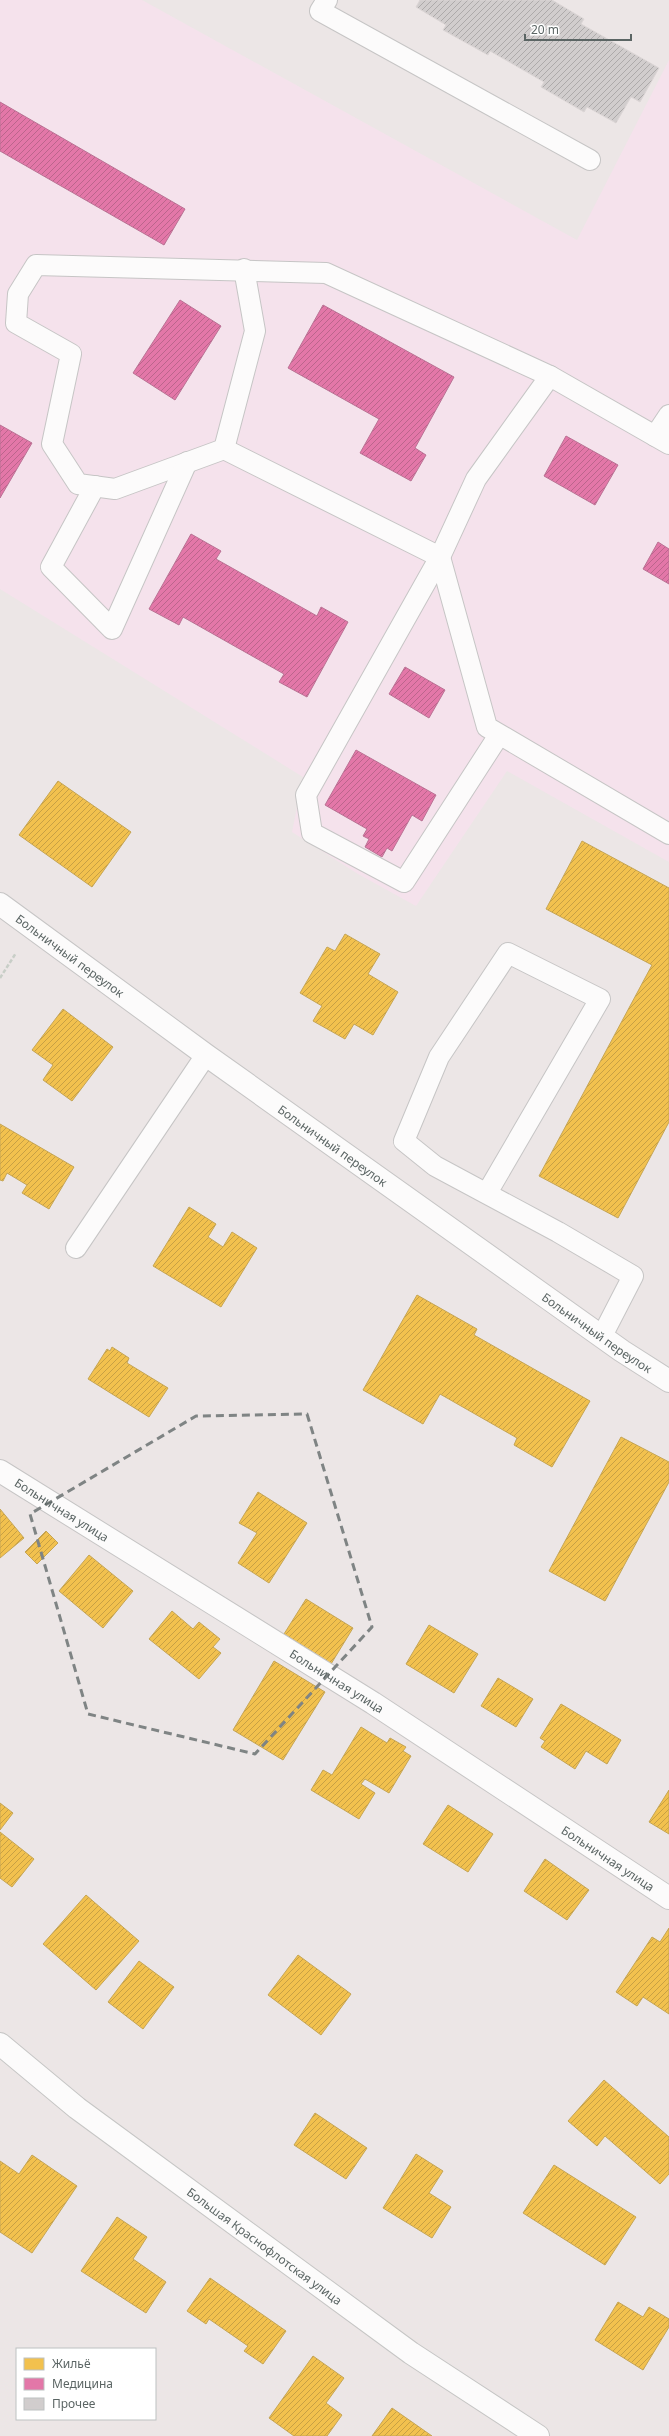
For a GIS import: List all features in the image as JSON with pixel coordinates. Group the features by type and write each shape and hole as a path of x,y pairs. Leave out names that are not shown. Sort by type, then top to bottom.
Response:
{"street":[{"name":"Больничный переулок","path":"0,904 206,1055 602,1336 669,1380"},
{"name":"Больничная улица","path":"0,1472 373,1703 669,1898"},
{"name":"Большая Краснофлотская улица","path":"0,2044 77,2108 410,2353 538,2436"}],"lane":[{"path":"327,0 320,11 590,160"},
{"path":"669,414 662,440 550,376 326,273 244,269 36,266 18,294 16,324 71,354 52,444 78,484 114,489 224,449 440,558 487,727 669,834"},
{"path":"224,449 255,331 244,269"},
{"path":"499,735 404,882 312,833 306,795 440,558 476,479 550,376"},
{"path":"95,486 50,567 112,629 187,462"},
{"path":"487,1193 600,999 508,953 439,1057 404,1141 435,1166 487,1193 633,1276 602,1336"},
{"path":"76,1248 206,1055"}],"highlighted area":[{"path":"307,1414 372,1627 255,1754 88,1714 30,1514 196,1416"}],"shaded area":[{"path":"0,0 142,0 577,240 669,60 669,862 507,771 416,906 358,874 292,832 303,777 0,589"}],"building: Жильё":[{"path":"58,781 131,832 92,887 19,835"},
{"path":"582,841 669,888 669,1122 618,1218 539,1176 652,965 546,909"},
{"path":"345,934 380,954 368,974 398,992 373,1035 354,1024 345,1039 313,1021 322,1006 300,993 327,947 335,951"},
{"path":"63,1009 113,1047 72,1101 43,1080 53,1065 32,1050"},
{"path":"0,1124 74,1167 49,1209 22,1193 27,1185 7,1173 3,1181 0,1180"},
{"path":"189,1207 216,1224 208,1237 223,1247 232,1232 257,1248 221,1307 153,1266"},
{"path":"417,1295 477,1329 474,1335 590,1401 552,1467 514,1445 517,1438 440,1394 423,1424 363,1390"},
{"path":"112,1347 129,1358 127,1363 168,1388 149,1417 88,1379 107,1349 110,1351"},
{"path":"621,1437 669,1462 669,1482 605,1601 549,1571"},
{"path":"258,1492 307,1523 269,1583 238,1563 257,1533 239,1523"},
{"path":"0,1509 24,1538 0,1558"},
{"path":"46,1531 58,1543 37,1564 25,1552"},
{"path":"89,1555 133,1591 103,1628 59,1591"},
{"path":"306,1599 353,1628 331,1664 284,1634"},
{"path":"172,1611 193,1629 199,1622 220,1639 213,1647 221,1653 199,1679 149,1639"},
{"path":"429,1625 478,1654 454,1693 406,1664"},
{"path":"274,1661 325,1692 283,1760 233,1730"},
{"path":"498,1678 533,1699 516,1727 481,1706"},
{"path":"561,1704 621,1740 607,1764 586,1751 575,1769 541,1747 545,1741 540,1738"},
{"path":"361,1727 387,1743 390,1738 406,1747 403,1751 411,1756 389,1793 365,1779 361,1784 375,1793 359,1819 311,1790 323,1770 332,1775"},
{"path":"669,1790 669,1834 649,1822"},
{"path":"0,1803 13,1813 0,1830"},
{"path":"448,1805 493,1834 468,1872 423,1844"},
{"path":"0,1832 34,1859 12,1887 0,1878"},
{"path":"545,1859 589,1890 567,1920 524,1891"},
{"path":"86,1895 139,1941 96,1990 43,1944"},
{"path":"669,1928 669,2014 643,1997 637,2006 616,1992 652,1937 660,1942"},
{"path":"298,1955 351,1994 321,2035 268,1995"},
{"path":"139,1961 174,1987 143,2029 108,2002"},
{"path":"604,2080 669,2137 669,2174 660,2184 605,2136 597,2146 568,2121"},
{"path":"315,2113 367,2148 346,2179 294,2145"},
{"path":"416,2154 443,2171 429,2193 451,2207 432,2238 383,2208"},
{"path":"32,2155 77,2186 32,2253 0,2232 0,2161 19,2174"},
{"path":"554,2165 636,2217 605,2265 523,2213"},
{"path":"117,2217 147,2237 133,2259 166,2282 146,2313 81,2271"},
{"path":"210,2278 286,2331 263,2364 244,2351 248,2346 209,2319 206,2324 187,2311"},
{"path":"618,2302 643,2317 649,2307 669,2319 669,2327 643,2370 595,2340"},
{"path":"313,2356 344,2378 326,2403 342,2415 327,2436 294,2436 269,2418"},
{"path":"392,2408 432,2436 372,2436"}],"building: Медицина":[{"path":"0,102 185,209 164,245 0,151"},
{"path":"180,300 221,326 175,400 133,373"},
{"path":"323,305 454,377 415,448 426,455 411,481 360,453 379,419 288,368"},
{"path":"0,425 32,443 0,498"},
{"path":"566,436 618,465 595,505 544,476"},
{"path":"191,534 221,551 216,559 317,616 321,607 348,622 307,697 279,682 284,674 183,617 179,625 149,609"},
{"path":"658,542 669,549 669,584 643,569"},
{"path":"405,667 445,690 429,718 389,694"},
{"path":"356,750 436,795 422,821 412,815 392,851 387,848 382,857 365,847 369,839 363,836 367,829 325,805"}],"building: Прочее":[{"path":"420,0 552,0 584,19 581,24 659,68 640,102 631,97 616,123 587,107 584,112 541,87 544,82 490,51 488,55 443,30 446,25 416,7"}]}
